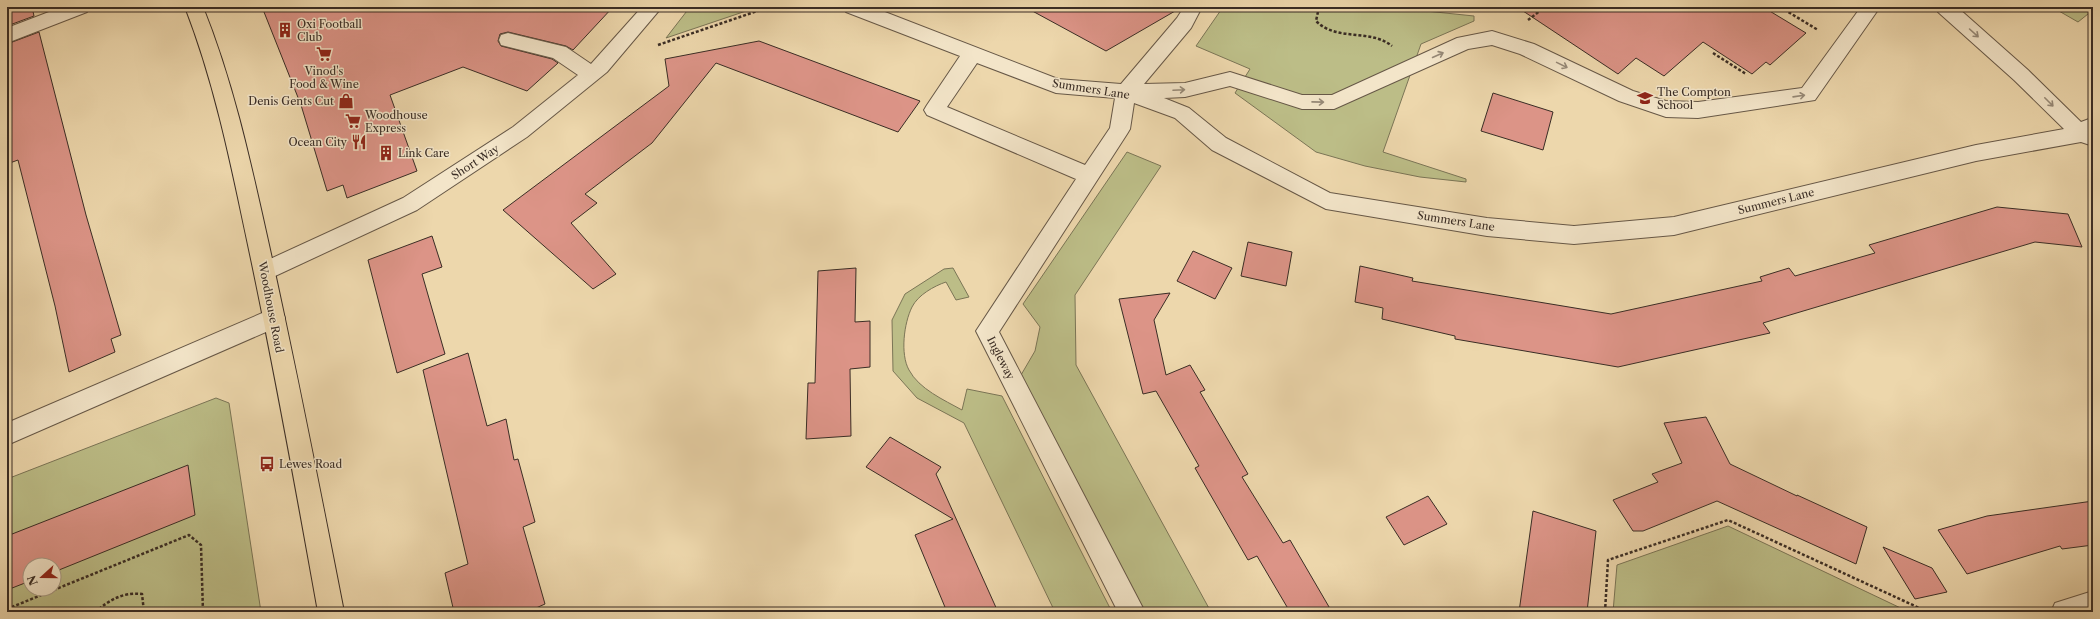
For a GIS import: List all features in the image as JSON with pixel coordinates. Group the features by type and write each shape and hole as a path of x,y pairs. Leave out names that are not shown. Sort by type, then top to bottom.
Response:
{"main road":[{"name":"Woodhouse Road","path":"194,7 208,40 233,130 265,271 331,612"}],"street":[{"path":"7,36 80,7"},
{"name":"Short Way","path":"265,271 410,204 520,132 591,74 653,7"},
{"name":"Summers Lane","path":"853,7 1056,86 1126,92 1182,114 1219,144 1326,201 1487,227 1574,235 1674,226 1976,153 2089,132"},
{"path":"1126,92 1184,22 1193,7"},
{"path":"1126,92 1185,90 1230,79 1302,102 1334,102 1464,43 1492,38 1527,49 1626,96 1666,109 1706,109 1808,95 1872,7"},
{"path":"1945,7 2021,75 2089,132"},
{"path":"508,40 559,52 591,74"},
{"path":"973,53 934,110 1089,176"},
{"name":"Ingleway","path":"1126,92 1120,129 987,331 1132,612"},
{"path":"7,434 274,318"},
{"path":"2064,612 2093,604"}],"path":[{"path":"657,46 769,7"},
{"path":"1319,7 1316,21 1320,28 1328,31 1377,37 1388,42 1410,68"},
{"path":"1522,25 1545,7"},
{"path":"1780,7 1819,31"},
{"path":"1713,53 1749,76"},
{"path":"1606,612 1608,560 1728,520 1928,612"},
{"path":"7,609 189,535 201,545 203,612"},
{"path":"95,612 112,598 128,592 142,594 144,612"},
{"path":"13,607 13,612"}],"green space":[{"path":"690,7 758,7 666,38"},
{"path":"1223,7 1387,7 1474,16 1474,21 1421,44 1383,152 1466,179 1466,182 1420,177 1365,166 1316,152 1235,93 1250,69 1196,46"},
{"path":"2052,7 2093,7 2093,10 2078,22"},
{"path":"1127,152 1161,166 1075,295 1076,365 1211,612 1145,612 1021,375 1035,351 1040,327 1023,304"},
{"path":"953,268 969,297 956,300 946,282 936,286 918,299 909,314 905,330 904,347 906,363 909,370 913,377 925,388 962,410 967,389 1002,396 1112,612 1055,612 964,423 917,398 893,371 892,320 905,294 944,269"},
{"path":"216,398 229,403 261,612 7,612 7,479"},
{"path":"1728,526 1909,612 1613,612 1617,565"}],"building":[{"path":"7,7 32,7 34,16 7,26"},
{"path":"262,7 613,7 573,50 566,46 508,32 500,34 498,41 501,46 552,59 558,63 527,91 463,67 390,95 417,171 347,198 343,185 327,191 301,105"},
{"path":"1025,7 1182,7 1106,51"},
{"path":"1517,7 1763,7 1806,33 1770,65 1766,62 1752,74 1703,42 1664,76 1636,58 1618,74"},
{"path":"39,32 86,215 121,335 111,339 115,352 69,372 55,306 18,160 7,164 7,44"},
{"path":"759,41 920,101 898,132 716,63 652,143 585,194 597,203 571,223 616,274 593,289 503,210 669,86 665,59"},
{"path":"1493,93 1553,112 1543,150 1481,131"},
{"path":"1997,207 2068,214 2082,247 2035,242 1763,323 1770,333 1618,367 1455,339 1455,336 1382,319 1383,308 1355,302 1360,266 1413,278 1412,281 1611,314 1762,281 1760,277 1789,268 1795,276 1875,253 1869,245"},
{"path":"432,236 442,267 422,274 445,354 397,373 368,260"},
{"path":"1248,242 1292,252 1286,286 1241,276"},
{"path":"1193,251 1232,268 1215,299 1177,281"},
{"path":"856,268 855,322 870,321 870,367 850,369 851,436 806,439 808,383 815,383 818,271"},
{"path":"1170,293 1154,320 1166,375 1190,365 1205,390 1200,392 1248,474 1242,477 1283,543 1290,540 1332,612 1290,612 1257,556 1248,560 1195,468 1199,466 1156,391 1143,394 1119,299"},
{"path":"468,353 487,426 506,419 514,460 518,459 535,522 523,527 545,604 527,612 454,612 445,573 468,564 423,370"},
{"path":"1706,417 1730,464 1867,527 1856,564 1717,501 1643,531 1633,531 1613,500 1658,482 1652,474 1682,463 1664,423"},
{"path":"890,437 941,467 936,474 998,612 947,612 915,535 953,519 866,467"},
{"path":"188,465 195,515 62,569 62,557 22,557 22,584 7,590 7,536"},
{"path":"1428,496 1447,524 1404,545 1386,517"},
{"path":"2093,501 2093,545 2062,549 2060,546 1967,574 1938,530 1987,516"},
{"path":"1533,511 1596,531 1587,612 1519,612"},
{"path":"1883,547 1932,568 1947,592 1915,599"}],"place":[{"name":"Oxi Football Club","path":"285,30"},
{"name":"Vinod's Food & Wine","path":"324,54"},
{"name":"The Compton School","path":"1645,98"},
{"name":"Denis Gents Cut","path":"346,101"},
{"name":"Woodhouse Express","path":"353,121"},
{"name":"Ocean City","path":"359,142"},
{"name":"Link Care","path":"386,153"},
{"name":"Lewes Road","path":"267,464"}]}
